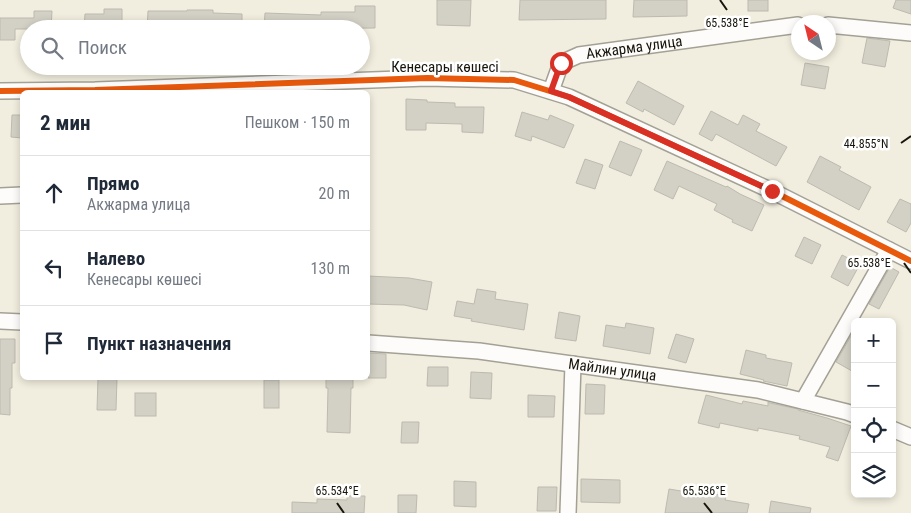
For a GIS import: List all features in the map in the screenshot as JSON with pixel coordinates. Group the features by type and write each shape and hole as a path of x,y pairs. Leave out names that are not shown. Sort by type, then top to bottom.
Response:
{"street":[{"name":"Акжарма улица","path":"551,91 561,63 579,55 791,26"},
{"path":"836,26 911,33"},
{"name":"Кенесары көшесі","path":"95,90 427,78 514,80 569,97 772,191 889,250 910,258"},
{"name":"Кенесары көшесі","path":"0,92 20,92"},
{"path":"0,196 20,196"},
{"path":"803,401 889,250"},
{"path":"0,321 20,322"},
{"name":"Майлин улица","path":"370,343 479,351 758,390 851,414"},
{"path":"568,513 573,364"},
{"path":"896,430 911,436"}],"building":[{"path":"437,0 471,0 470,26 437,25"},
{"path":"520,0 606,0 606,19 519,20"},
{"path":"634,0 687,0 687,16 633,17"},
{"path":"748,0 768,0 768,11 748,11"},
{"path":"896,0 911,0 911,14 893,8"},
{"path":"355,6 375,6 375,28 370,28 370,20 265,20 265,13 321,15 321,12 355,12"},
{"path":"104,9 122,9 122,20 85,20 85,14 104,14"},
{"path":"213,10 213,13 242,14 242,20 148,20 148,11"},
{"path":"34,11 52,11 52,20 20,20 20,29 15,29 15,40 0,40 0,18 34,18"},
{"path":"867,38 890,41 885,67 862,63"},
{"path":"805,63 829,67 825,89 801,85"},
{"path":"638,81 684,106 674,125 644,109 643,112 626,103"},
{"path":"406,99 455,103 455,107 484,107 483,133 462,132 462,124 426,123 426,130 406,130"},
{"path":"711,111 738,125 743,115 760,124 756,131 787,147 776,166 716,134 712,141 699,134"},
{"path":"522,112 548,120 550,115 574,125 564,148 532,136 531,141 515,136"},
{"path":"12,115 20,115 20,138 11,137"},
{"path":"620,141 642,150 631,176 609,167"},
{"path":"820,156 841,167 839,170 871,187 859,210 807,182"},
{"path":"585,159 603,165 595,189 576,183"},
{"path":"667,161 727,186 764,205 752,231 732,222 733,220 714,210 717,204 679,186 673,199 654,190"},
{"path":"900,199 911,204 911,223 906,232 887,222"},
{"path":"804,237 821,245 812,264 795,256"},
{"path":"842,255 860,264 848,286 831,277"},
{"path":"890,267 899,272 879,309 869,304"},
{"path":"370,276 409,278 432,282 427,310 404,305 370,304"},
{"path":"477,289 496,292 495,299 528,304 524,330 471,321 472,319 454,316 457,301 474,304"},
{"path":"559,312 580,316 576,341 555,338"},
{"path":"626,323 654,328 650,354 603,346 606,325 625,328"},
{"path":"676,334 694,339 686,363 668,358"},
{"path":"851,336 851,370 836,362"},
{"path":"0,339 15,339 15,363 12,363 12,388 10,388 10,415 0,414"},
{"path":"746,350 766,355 766,358 792,363 787,386 740,374"},
{"path":"370,353 386,354 386,378 370,378"},
{"path":"428,367 448,367 448,386 427,386"},
{"path":"471,372 492,373 491,399 470,398"},
{"path":"98,380 117,380 116,410 97,410"},
{"path":"264,380 279,380 279,408 264,408"},
{"path":"326,380 353,380 353,388 351,388 350,433 327,432 328,388 326,388"},
{"path":"586,384 605,385 604,414 585,414"},
{"path":"135,393 156,393 156,416 135,416"},
{"path":"528,395 555,396 554,417 528,417"},
{"path":"706,395 742,404 743,401 768,406 768,402 798,409 851,426 838,461 826,457 830,447 799,439 800,436 758,428 758,431 720,423 719,428 698,423"},
{"path":"402,422 419,422 418,443 401,443"},
{"path":"581,479 620,480 620,503 581,502"},
{"path":"454,481 476,482 476,507 454,506"},
{"path":"538,487 557,487 556,511 537,511"},
{"path":"669,489 726,496 725,500 749,504 747,513 665,513"},
{"path":"398,495 417,495 416,513 398,513"},
{"path":"347,496 365,496 364,513 292,513 292,502 317,503 317,499 347,500"},
{"path":"771,501 811,508 810,513 769,513"}],"cycle path":[{"path":"95,90 427,78 514,80 569,97 772,191 911,261"},
{"path":"0,91 20,91"}],"route":[{"path":"561,63 551,91 569,97 772,191"}]}
